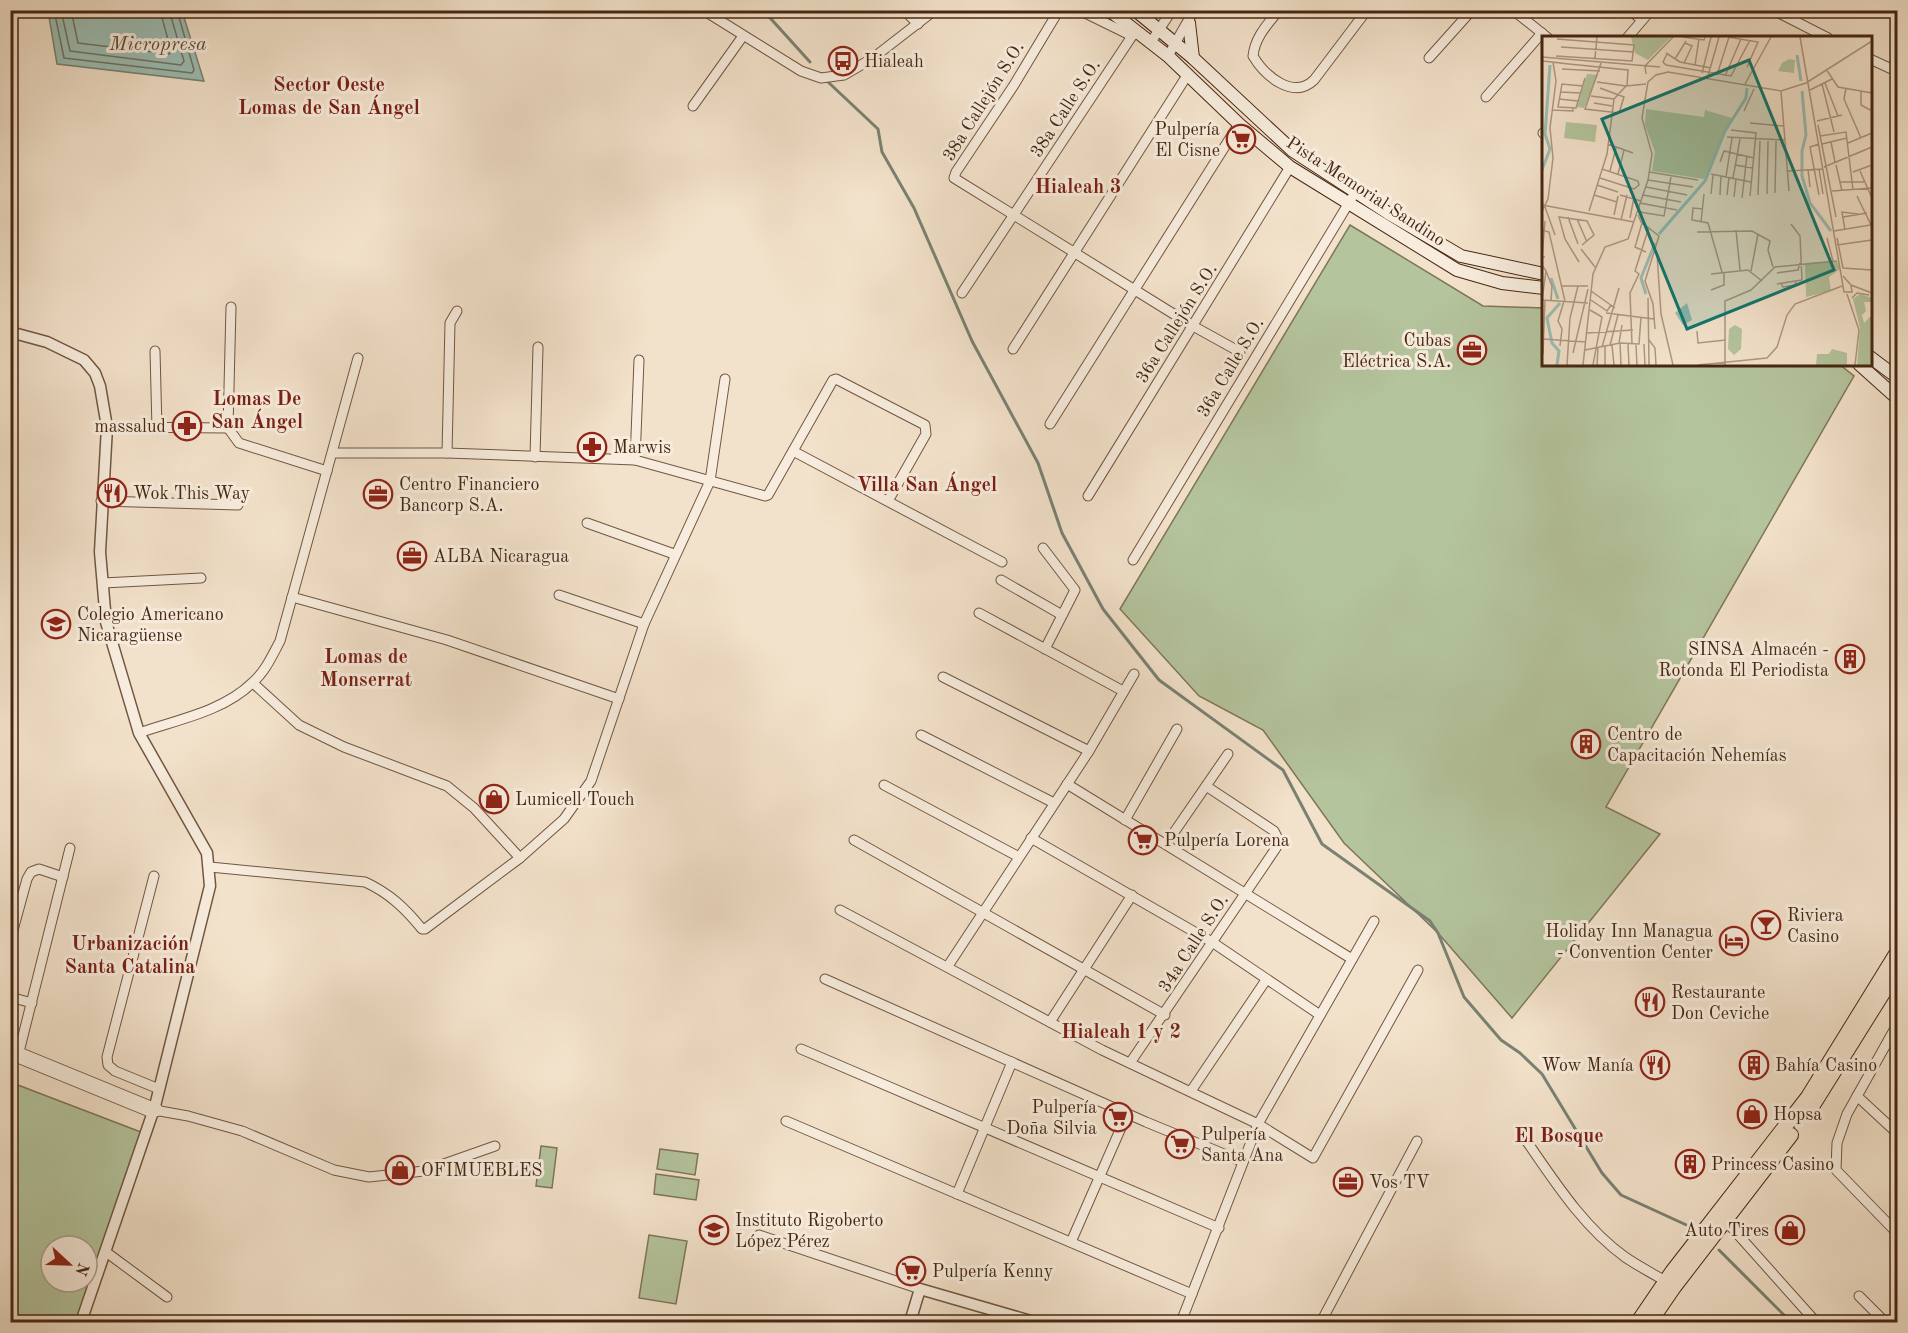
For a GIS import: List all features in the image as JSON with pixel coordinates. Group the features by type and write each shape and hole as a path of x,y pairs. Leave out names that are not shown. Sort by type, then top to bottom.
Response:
{"main road":[{"name":"Pista Memorial Sandino","path":"1109,10 1134,33 1151,42 1168,56 1239,124 1290,167 1457,270 1502,283 1542,288"},
{"name":"Pista Memorial Sandino","path":"1135,10 1193,58 1293,151 1461,256 1542,274"},
{"path":"1144,10 1161,10"},
{"path":"1189,24 1193,58"},
{"path":"1872,358 1898,378"},
{"path":"1861,366 1898,399"},
{"path":"1638,1323 1665,1281 1808,1097 1898,951"},
{"path":"1650,1323 1820,1096 1898,969"}],"street":[{"path":"703,10 801,71 821,78 844,75 873,58 935,10"},
{"path":"904,10 918,24"},
{"name":"38a Callejón S.O.","path":"1014,217 954,178 1059,10"},
{"path":"1079,10 1134,33"},
{"path":"1151,42 1172,10"},
{"path":"1168,56 1189,24 1194,10"},
{"path":"1279,10 1262,31 1254,46 1253,56 1274,79 1294,89 1306,88 1367,10"},
{"path":"1429,58 1472,10"},
{"path":"1513,10 1545,35"},
{"path":"1630,10 1642,20"},
{"path":"1629,36 1651,10"},
{"path":"1773,10 1823,36"},
{"name":"38a Calle S.O.","path":"962,293 1134,33"},
{"path":"693,106 743,36"},
{"path":"1486,97 1542,38"},
{"path":"1872,60 1898,72"},
{"path":"1013,349 1188,74"},
{"path":"1050,424 1239,124"},
{"name":"36a Callejón S.O.","path":"1088,496 1290,167"},
{"name":"36a Calle S.O.","path":"1133,560 1356,191"},
{"path":"1014,217 1240,352"},
{"path":"231,308 228,428 239,443 327,471"},
{"path":"447,453 450,323 457,311"},
{"path":"10,332 47,342 84,360 95,373 100,386 107,427 101,501 100,552 106,622 139,733 207,853 210,867 210,886 159,1089 156,1110 81,1323"},
{"path":"535,457 538,347"},
{"path":"155,351 157,429"},
{"path":"139,733 231,699 253,683 269,662 280,641 358,358"},
{"path":"635,460 639,360"},
{"path":"210,867 365,882 403,906 422,929 425,929 520,858 564,819 579,802 591,781 644,624 674,554 710,481 725,379"},
{"path":"333,453 447,453 635,460 768,495 833,380 836,379 925,425 926,434 888,501"},
{"path":"107,427 228,428"},
{"path":"793,451 1002,562"},
{"path":"101,501 238,505"},
{"path":"587,523 674,554"},
{"path":"1043,548 1075,590 1045,649"},
{"path":"103,583 201,579"},
{"path":"1001,580 1062,615"},
{"path":"559,595 644,624"},
{"path":"292,597 447,640 619,699"},
{"path":"979,613 1123,691"},
{"path":"948,966 1089,751 1134,674"},
{"path":"943,677 1089,751"},
{"path":"253,683 300,725 344,747 447,786 474,808 520,858"},
{"path":"1125,820 1177,729"},
{"path":"921,735 1054,803"},
{"path":"1166,844 1228,754"},
{"path":"1066,784 1246,892 1352,959"},
{"path":"884,785 1019,857"},
{"name":"34a Calle S.O.","path":"1130,1064 1276,849 1278,839 1274,831 1206,786"},
{"path":"1031,837 1212,942 1320,1016"},
{"path":"854,840 1165,1015"},
{"path":"70,848 19,1052 156,1110 242,1131 334,1170 369,1177 423,1171 495,1146"},
{"path":"10,941 31,872 39,870 63,878"},
{"path":"154,876 107,1057 108,1065 115,1071 159,1089"},
{"path":"1050,1022 1086,970 1132,895"},
{"path":"840,910 1130,1064 1258,1124 1313,1158 1418,970"},
{"path":"1181,1323 1219,1228 1241,1161 1258,1124 1374,921"},
{"path":"825,979 1126,1113 1241,1161"},
{"path":"1191,1091 1266,980"},
{"path":"10,997 32,1003"},
{"path":"1898,1023 1847,1114 1837,1143 1836,1170 1898,1234"},
{"path":"1889,1039 1898,1045"},
{"path":"801,1049 1219,1228"},
{"path":"957,1194 1012,1062"},
{"path":"1857,1096 1898,1134"},
{"path":"1071,1242 1126,1113"},
{"path":"786,1121 1192,1294"},
{"path":"1523,1136 1568,1199 1591,1226 1624,1256 1665,1281"},
{"path":"1321,1323 1417,1141"},
{"path":"1725,1220 1816,1323"},
{"path":"759,1235 1034,1323"},
{"path":"106,1252 167,1297"},
{"path":"910,1323 920,1288"},
{"path":"1859,1296 1885,1323"}],"green space":[{"path":"1350,225 1483,306 1542,308 1542,366 1842,366 1854,376 1606,807 1660,834 1512,1018 1438,933 1344,843 1263,730 1199,696 1120,609"},
{"path":"10,1082 146,1134 99,1270 99,1234 39,1234 39,1294 91,1294 81,1322 11,1322"},
{"path":"541,1146 557,1148 552,1188 536,1186"},
{"path":"660,1149 698,1154 695,1175 657,1169"},
{"path":"656,1174 699,1180 696,1200 654,1194"},
{"path":"649,1235 687,1241 676,1304 639,1298"}],"water":[{"name":"Micropresa","path":"48,11 182,11 204,81 57,64"}],"waterway":[{"path":"763,10 810,62"},
{"path":"827,81 878,129 882,152 914,208 972,341 1038,463 1062,533 1103,609 1159,680 1283,770 1322,844 1430,921 1438,933 1464,997 1501,1040 1520,1053 1542,1074 1602,1173 1621,1195 1693,1228"},
{"path":"1719,1250 1791,1322"}],"place":[{"name":"Hialeah","path":"843,61"},
{"name":"Pulpería El Cisne","path":"1241,139"},
{"name":"Cubas Eléctrica S.A.","path":"1472,350"},
{"name":"massalud","path":"187,426"},
{"name":"Marwis","path":"592,447"},
{"name":"Wok This Way","path":"112,493"},
{"name":"Centro Financiero Bancorp S.A.","path":"378,494"},
{"name":"ALBA Nicaragua","path":"412,556"},
{"name":"Colegio Americano Nicaragüense","path":"56,624"},
{"name":"SINSA Almacén - Rotonda El Periodista","path":"1850,659"},
{"name":"Centro de Capacitación Nehemías","path":"1586,744"},
{"name":"Lumicell Touch","path":"494,799"},
{"name":"Pulpería Lorena","path":"1143,840"},
{"name":"Riviera Casino","path":"1766,925"},
{"name":"Holiday Inn Managua - Convention Center","path":"1734,941"},
{"name":"Restaurante Don Ceviche","path":"1650,1002"},
{"name":"Wow Manía","path":"1655,1065"},
{"name":"Bahía Casino","path":"1754,1065"},
{"name":"Hopsa","path":"1752,1114"},
{"name":"Pulpería Doña Silvia","path":"1118,1117"},
{"name":"Pulpería Santa Ana","path":"1180,1144"},
{"name":"Princess Casino","path":"1690,1164"},
{"name":"OFIMUEBLES","path":"400,1170"},
{"name":"Vos TV","path":"1348,1182"},
{"name":"Instituto Rigoberto López Pérez","path":"714,1230"},
{"name":"Auto Tires","path":"1790,1230"},
{"name":"Pulpería Kenny","path":"911,1271"}],"district":[{"name":"Sector Oeste Lomas de San Ángel","path":"329,96"},
{"name":"Hialeah 3","path":"1078,186"},
{"name":"Lomas De San Ángel","path":"257,410"},
{"name":"Villa San Ángel","path":"927,484"},
{"name":"Lomas de Monserrat","path":"366,668"},
{"name":"Urbanización Santa Catalina","path":"130,954"},
{"name":"Hialeah 1 y 2","path":"1121,1031"},
{"name":"El Bosque","path":"1559,1135"}]}
